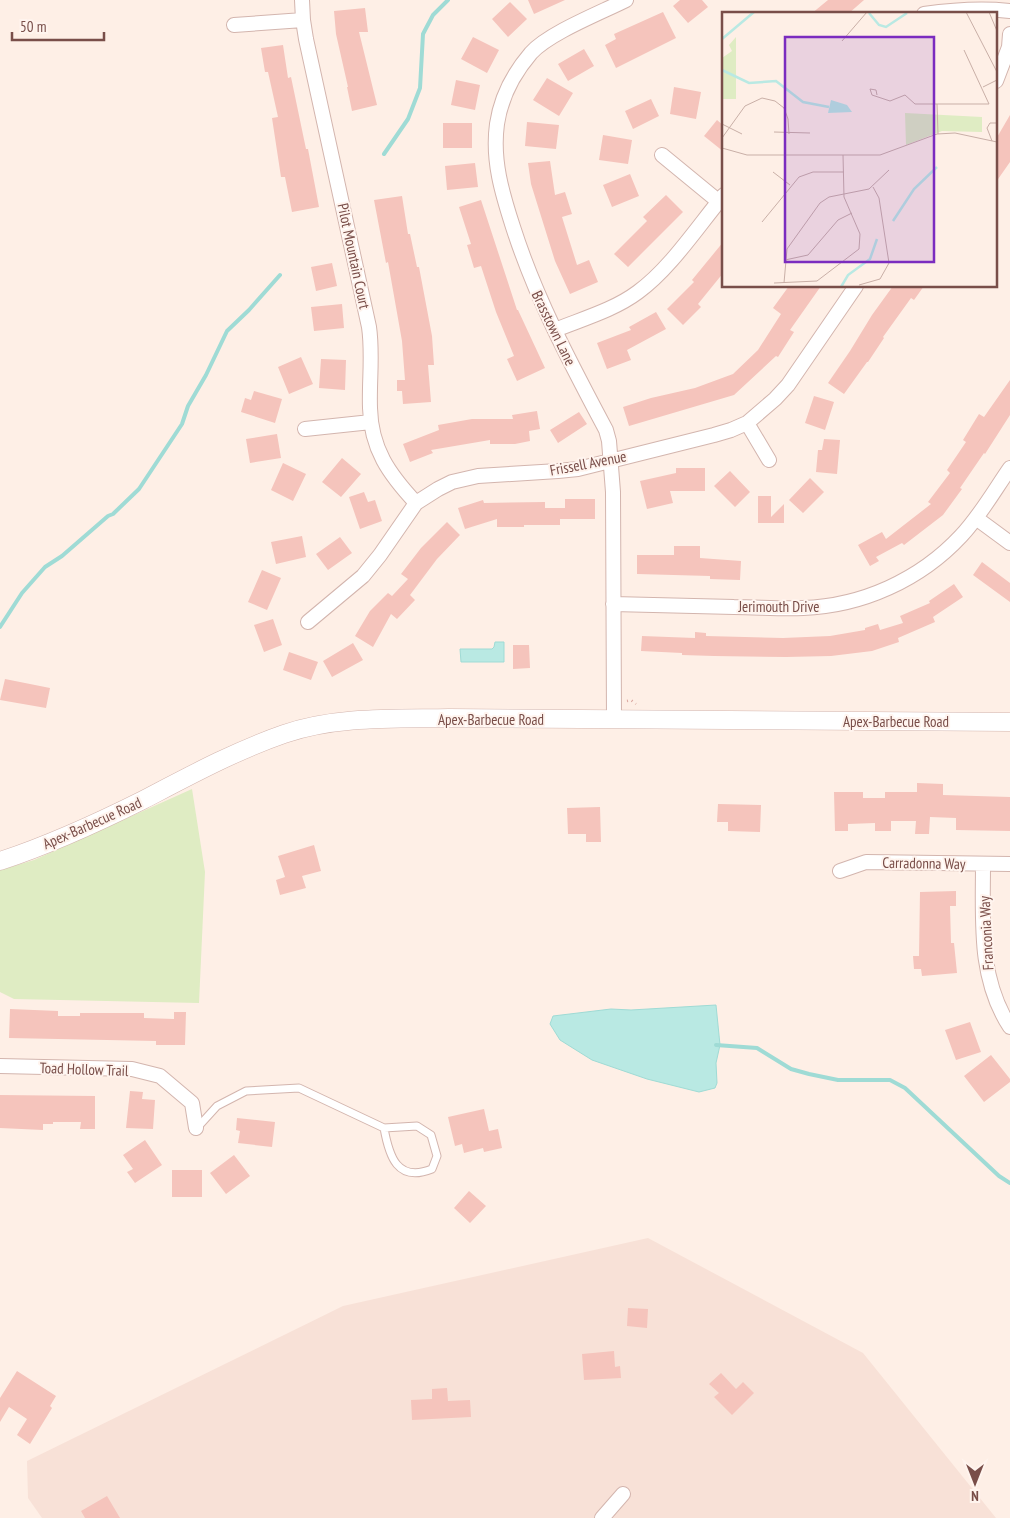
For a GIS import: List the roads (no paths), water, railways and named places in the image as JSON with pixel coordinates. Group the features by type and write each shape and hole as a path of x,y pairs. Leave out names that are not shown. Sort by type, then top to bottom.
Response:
{"street":[{"name":"Pilot Mountain Court","path":"302,0 303,20 369,327 372,354 371,422 377,448 384,463 392,476 416,503"},
{"name":"Brasstown Lane","path":"614,719 613,492 609,441 606,430 532,284 500,186 496,155 497,125 503,98 515,74 532,53 552,37 626,0"},
{"path":"947,12 1010,11"},
{"path":"234,24 303,20"},
{"path":"998,75 1008,47 1010,34"},
{"path":"555,330 618,304 637,293 666,266 721,198 662,155"},
{"name":"Frissell Avenue","path":"308,622 363,576 416,503 438,489 465,478 499,474 558,472 714,435 747,423 762,412 788,384 855,288"},
{"path":"305,429 371,422"},
{"path":"747,423 769,460"},
{"name":"Jerimouth Drive","path":"613,604 801,608 836,605 875,594 915,574 947,550 976,518 1010,468"},
{"path":"976,518 1010,543"},
{"name":"Apex-Barbecue Road","path":"0,861 44,845 106,818 220,760 285,734 324,724 373,719 1010,722"},
{"name":"Carradonna Way","path":"840,871 866,862 1010,864"},
{"name":"Franconia Way","path":"984,864 983,932 986,968 996,1001 1010,1028"},
{"name":"Toad Hollow Trail","path":"0,1066 132,1069 160,1076 192,1102 196,1128"},
{"path":"602,1518 622,1494"}],"lane":[{"path":"196,1128 217,1106 246,1091 300,1088 384,1128 418,1126 431,1135 437,1156 432,1169 424,1172 409,1172 395,1164 387,1144 384,1128"}],"water":[{"path":"495,642 504,642 504,662 461,662 460,649 492,649"},
{"path":"716,1005 720,1045 716,1063 717,1083 715,1088 699,1092 647,1079 592,1060 560,1040 550,1024 553,1016 611,1009 631,1010"}],"waterway":[{"path":"384,154 408,119 420,88 423,34 433,15 448,0"},
{"path":"0,627 22,593 45,567 62,556 108,516 113,514 139,489 182,424 188,406 206,375 227,331 249,310 280,275"},
{"path":"716,1045 757,1048 791,1069 838,1080 890,1080 905,1088 999,1176 1010,1183"}]}
